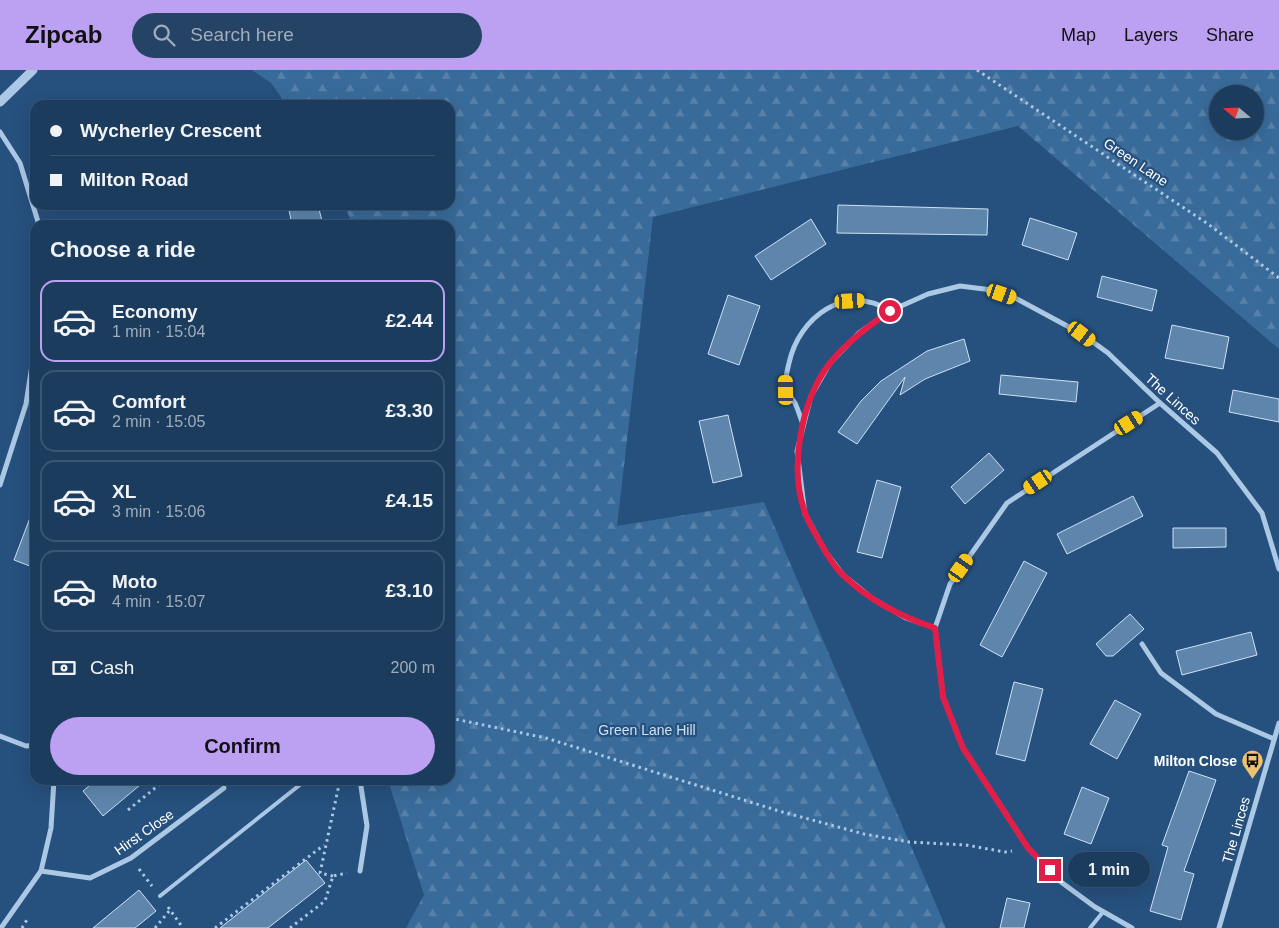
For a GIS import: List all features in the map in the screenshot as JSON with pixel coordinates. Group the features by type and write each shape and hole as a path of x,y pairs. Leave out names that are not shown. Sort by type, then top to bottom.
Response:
{"street":[{"path":"0,102 33,70"},
{"path":"0,132 20,163 30,196"},
{"name":"The Linces","path":"935,628 906,618 873,599 842,575 825,551 805,514 800,488 797,451 811,396 830,363 858,333 890,311 928,294 960,286 1002,294 1017,299 1082,334 1108,353 1160,403 1218,453 1262,513 1279,569"},
{"path":"803,425 795,404 786,390 786,375 794,343 802,330 823,311 850,301 878,303 890,311"},
{"path":"1,481 26,404 30,378"},
{"path":"1132,928 1103,912 1061,882 1028,848 963,748 943,697 935,628 950,584 1007,503 1160,403"},
{"path":"1142,644 1161,672 1216,714 1274,739"},
{"name":"The Linces","path":"1219,928 1279,723"},
{"path":"0,736 26,746 30,746"},
{"path":"1,928 41,871 51,828 54,785"},
{"path":"360,871 367,826 361,785"},
{"name":"Hirst Close","path":"41,871 90,878 131,858 224,788"}],"lane":[{"path":"160,896 300,785"},
{"path":"1090,928 1103,912"}],"path":[{"name":"Green Lane","path":"977,70 1208,224 1279,278"},
{"path":"455,719 546,738 779,811 864,834 909,842 966,844 1005,852 1028,848"},
{"path":"128,810 159,785"},
{"path":"339,785 324,845 320,873 333,876 360,871"},
{"path":"215,928 324,845"},
{"path":"290,928 325,901 333,876"},
{"path":"155,928 170,910"}],"green space":[{"name":"Green Lane Hill","path":"252,70 1279,70 1279,349 1018,126 653,217 617,526 764,502 946,928 406,928 424,895 390,785 455,785 455,220 350,220 347,210 455,210 455,100 283,100 271,83"}],"building":[{"path":"838,205 988,209 987,235 837,233"},
{"path":"289,210 319,210 322,220 291,220"},
{"path":"1030,218 1077,233 1068,260 1022,245"},
{"path":"811,219 826,244 771,280 755,256"},
{"path":"1102,276 1157,290 1152,311 1097,297"},
{"path":"728,295 760,306 739,365 708,354"},
{"path":"1172,325 1229,337 1223,369 1165,358"},
{"path":"964,339 970,361 925,379 900,395 905,377 857,444 838,432 861,401 881,381 927,351"},
{"path":"1001,375 1078,382 1076,402 999,394"},
{"path":"1233,390 1279,399 1279,422 1229,412"},
{"path":"728,415 742,476 713,483 699,421"},
{"path":"989,453 1004,470 965,504 951,487"},
{"path":"877,480 901,487 882,558 857,552"},
{"path":"1133,496 1143,516 1067,554 1057,534"},
{"path":"30,518 30,566 14,560"},
{"path":"1173,528 1226,528 1226,547 1173,548"},
{"path":"1024,561 1047,573 1002,657 980,645"},
{"path":"1130,614 1144,629 1113,656 1106,656 1096,644"},
{"path":"1251,632 1257,655 1182,675 1176,651"},
{"path":"1014,682 1043,689 1025,761 996,754"},
{"path":"1115,700 1141,714 1117,759 1090,744"},
{"path":"1189,771 1216,780 1184,871 1194,874 1181,920 1150,911 1168,847 1162,845"},
{"path":"90,785 140,785 103,816 83,791"},
{"path":"1082,787 1109,798 1091,844 1064,834"},
{"path":"306,860 325,883 268,928 220,928"},
{"path":"139,890 156,911 135,928 93,928"},
{"path":"1007,898 1030,903 1024,928 1000,928"}],"place":[{"name":"Milton Close","path":"1253,780"}],"route":[{"path":"890,311 858,333 830,363 811,396 797,451 799,479 805,514 825,551 842,575 873,599 906,618 935,628 943,697 963,748 1028,848 1050,870"}]}
